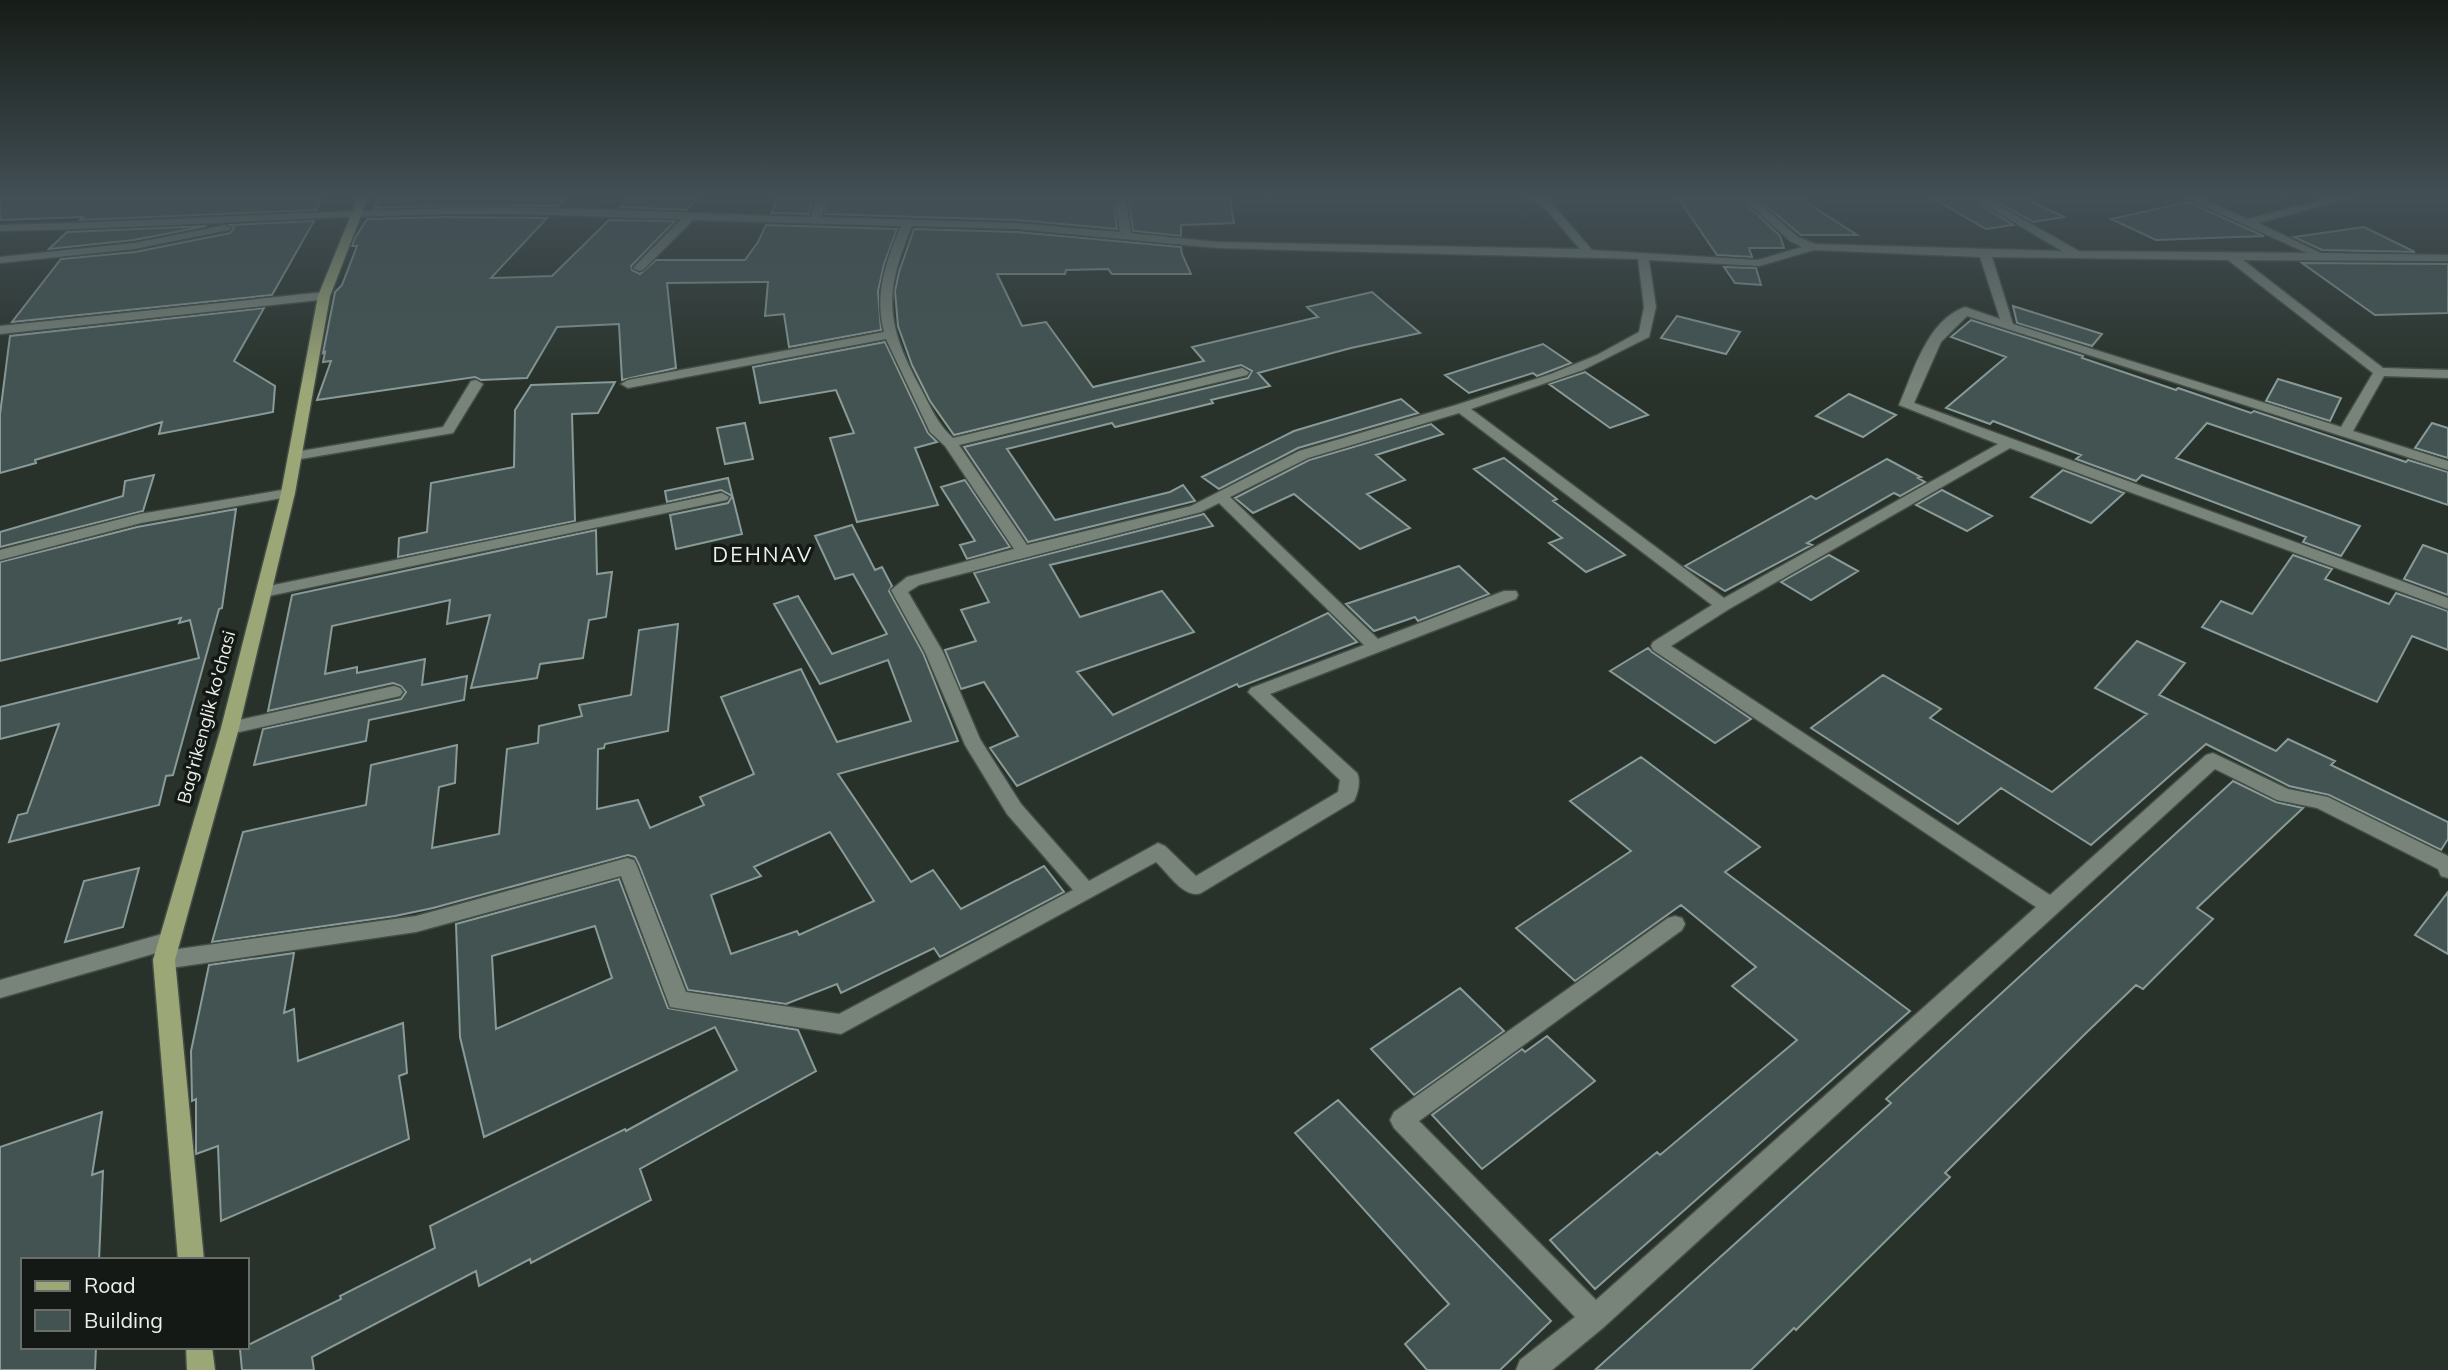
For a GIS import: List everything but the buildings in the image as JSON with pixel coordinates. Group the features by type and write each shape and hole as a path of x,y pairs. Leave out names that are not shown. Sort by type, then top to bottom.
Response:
{"main road":[{"name":"Bag'rikenglik ko'chasi","path":"191,1258 167,950 230,728 264,592 288,494 324,296 338,259"},
{"path":"199,1349 201,1370"}],"street":[{"path":"639,268 648,259"},
{"path":"893,259 885,296 890,335 937,432 950,443 1023,551"},
{"path":"1087,892 1014,808 971,740 934,652 900,590 913,581 1196,509 1304,454 1461,408 1614,354 1645,334 1650,307 1643,259"},
{"path":"1692,259 1759,263 1773,259"},
{"path":"1987,259 2008,326"},
{"path":"2234,259 2380,372 2448,374"},
{"path":"0,330 324,296"},
{"path":"2448,466 1965,312 1934,338 1906,405 2448,604"},
{"path":"628,384 890,335"},
{"path":"950,443 1241,372"},
{"path":"2345,433 2380,372"},
{"path":"295,456 448,430 476,384"},
{"path":"1461,408 1723,605"},
{"path":"2009,443 1723,605 1659,646 2051,906"},
{"path":"0,555 140,519 288,494"},
{"path":"1220,496 1376,647"},
{"path":"264,592 722,498"},
{"path":"0,989 167,950 290,944 416,923 627,866 678,1000 841,1024 1158,852 1194,887 1347,796 1350,778 1257,692 1510,595"},
{"path":"230,728 394,692"},
{"path":"1530,1370 1595,1318 2213,760 2284,795 2321,802 2445,864 2448,870"},
{"path":"1595,1318 1402,1121 1675,924"}],"district":[{"name":"DEHNAV","path":"763,554"}]}
